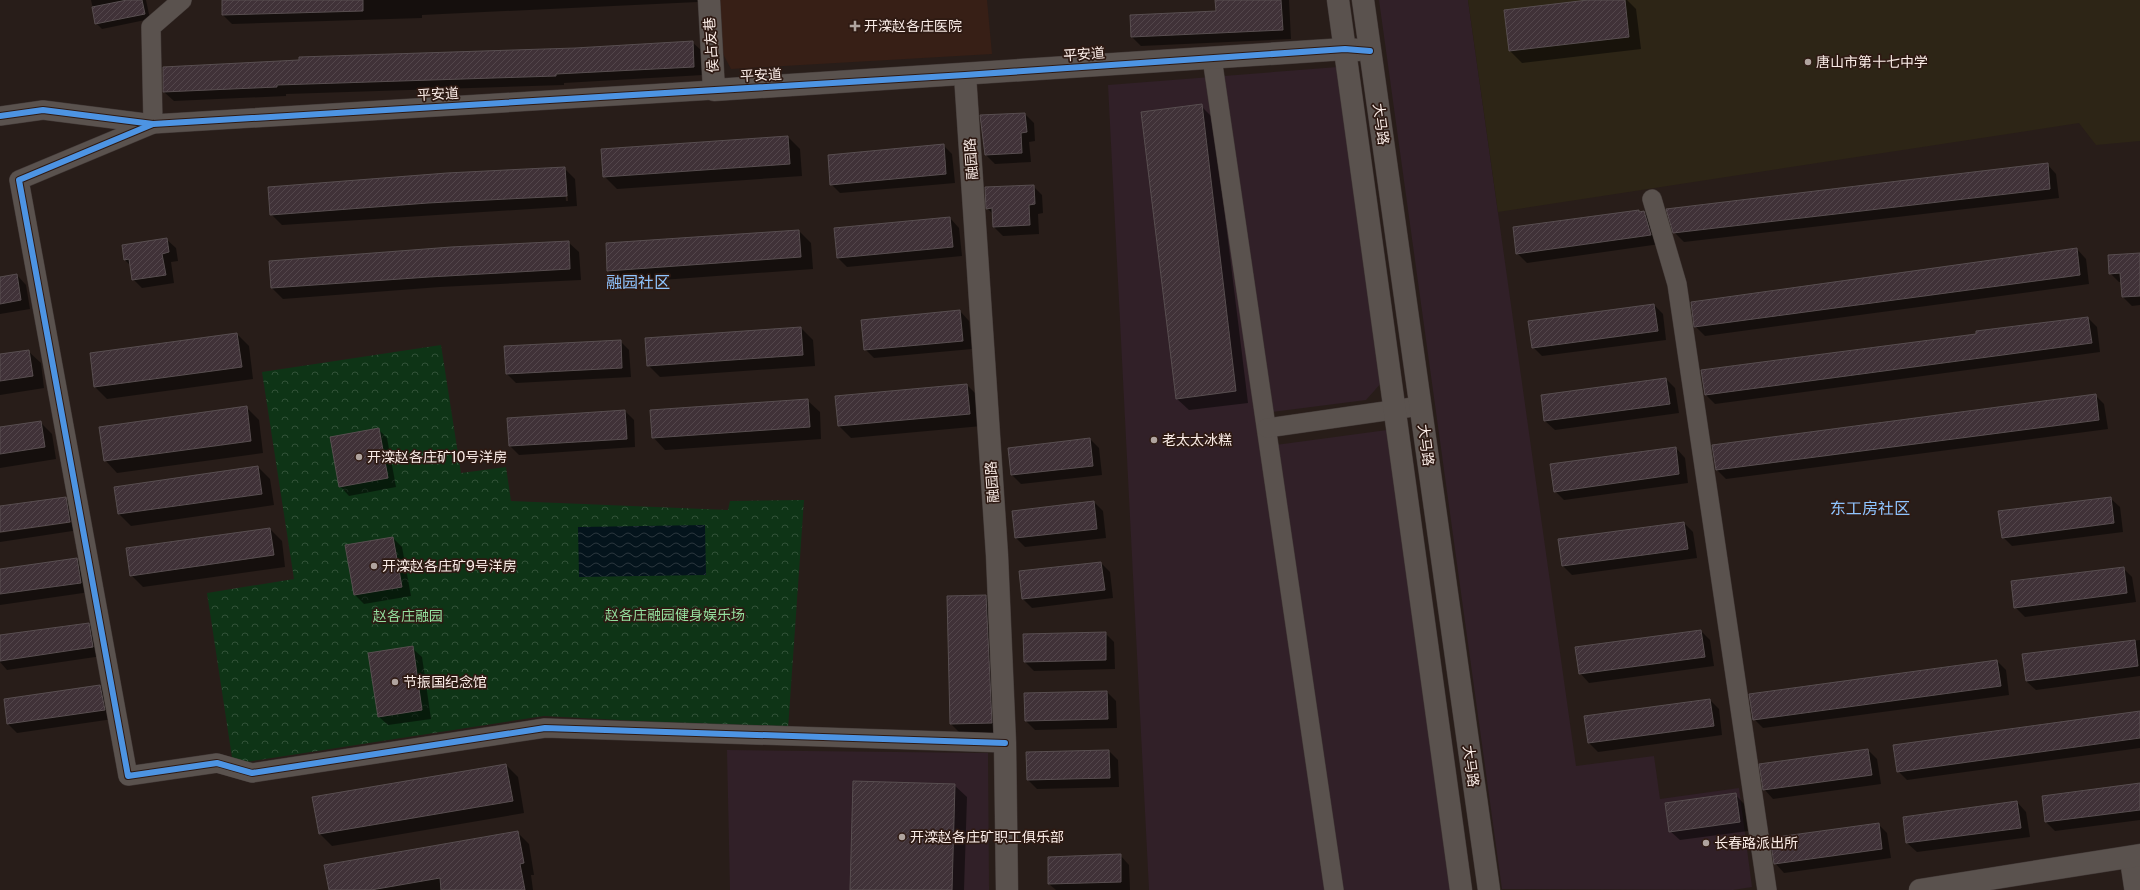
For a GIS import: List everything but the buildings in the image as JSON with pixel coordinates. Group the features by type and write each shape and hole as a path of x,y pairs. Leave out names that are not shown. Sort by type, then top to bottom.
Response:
{"street":[{"path":"153,124 151,27 182,0"},
{"name":"侯占友巷","path":"708,0 714,90"},
{"name":"大马路","path":"1338,0 1461,890"},
{"name":"大马路","path":"1363,0 1489,890"},
{"name":"平安道","path":"153,124 965,75 1345,49 1370,51"},
{"path":"1212,58 1334,890"},
{"name":"融园路","path":"965,75 997,554 1005,743 1007,890"},
{"path":"0,116 43,110 153,124"},
{"path":"153,124 19,180 128,776 217,763 252,773 545,728 1005,743"},
{"path":"1652,199 1677,284 1767,890"},
{"path":"1266,428 1420,406"},
{"path":"1920,890 2135,856 2134,890"}],"shaded area":[{"name":"开滦赵各庄医院","path":"719,0 987,0 992,54 731,69 722,52"},
{"path":"1379,0 1468,0 1576,766 1654,756 1660,799 1739,788 1752,887 1733,890 1502,889"},
{"name":"唐山市第十七中学","path":"1468,0 2140,0 2140,141 2096,145 2079,123 1498,212"},
{"path":"1338,67 1383,381 1366,400 1265,413 1269,446 1387,430 1450,890 1149,890 1108,85"},
{"name":"开滦赵各庄矿职工俱乐部","path":"727,750 988,753 989,890 730,890"}],"green space":[{"name":"赵各庄融园","path":"441,345 461,473 506,467 511,501 728,510 730,501 804,500 788,729 544,716 233,764 207,593 294,579 262,372"}],"water":[{"path":"705,525 706,575 579,577 578,527"}],"cycle path":[{"path":"0,116 43,110 153,124 965,75 1345,49 1370,51"},
{"path":"153,124 19,180 128,776 217,763 252,773 545,728 1005,743"}],"place":[{"name":"开滦赵各庄医院","path":"855,26"},
{"name":"唐山市第十七中学","path":"1808,62"},
{"name":"老太太冰糕","path":"1154,440"},
{"name":"开滦赵各庄矿10号洋房","path":"359,457"},
{"name":"开滦赵各庄矿9号洋房","path":"374,566"},
{"name":"节振国纪念馆","path":"395,682"},
{"name":"开滦赵各庄矿职工俱乐部","path":"902,837"},
{"name":"长春路派出所","path":"1706,843"}],"district":[{"name":"融园社区","path":"638,282"},
{"name":"东工房社区","path":"1870,508"}],"park label":[{"name":"赵各庄融园健身娱乐场","path":"675,615"}]}
